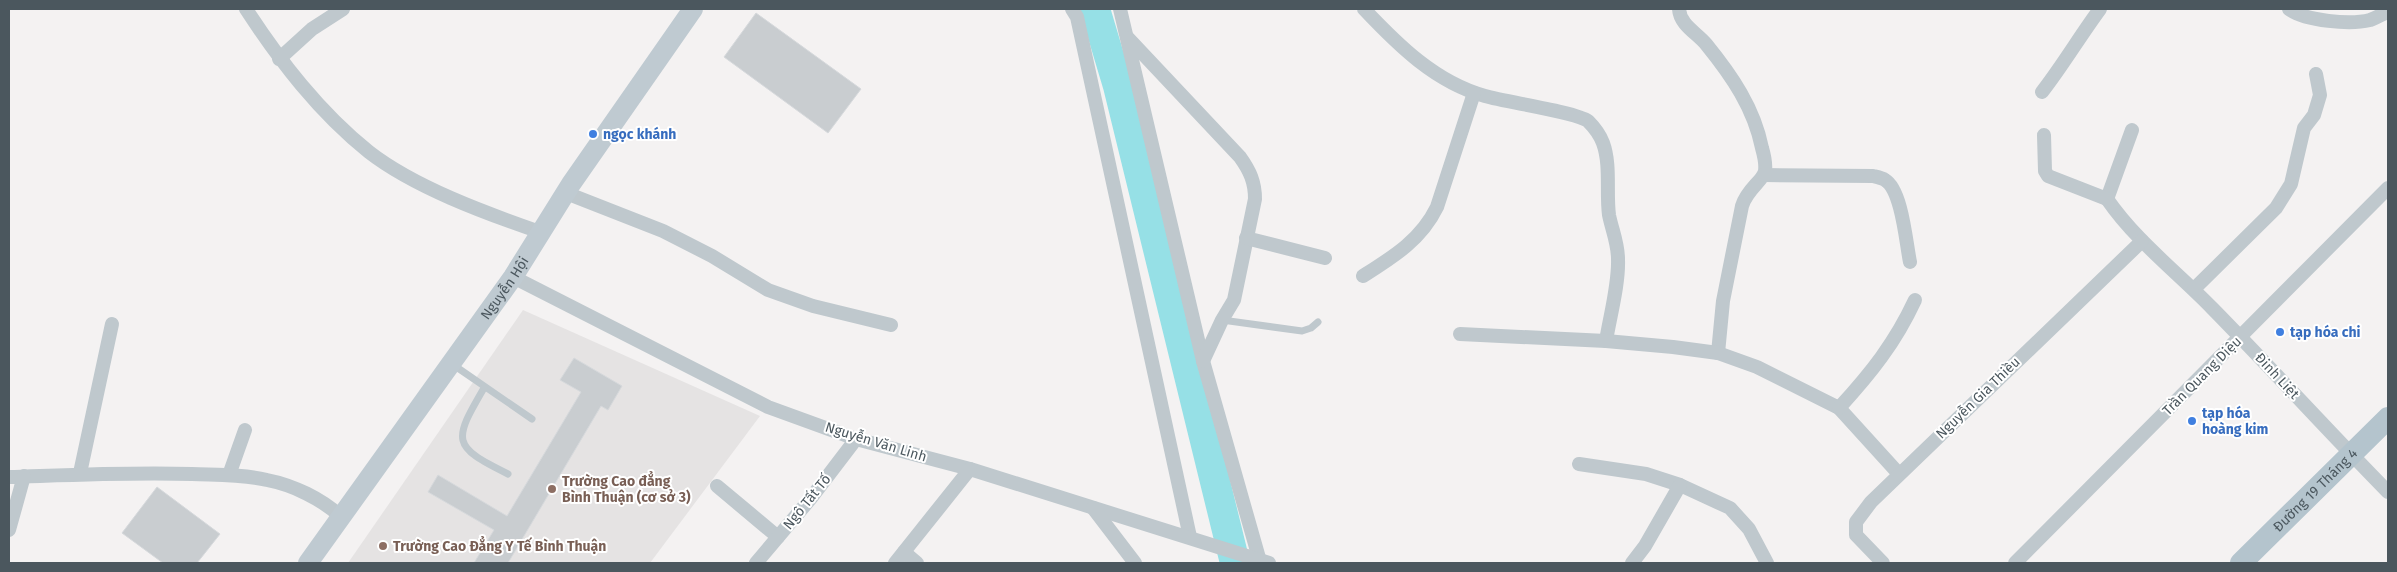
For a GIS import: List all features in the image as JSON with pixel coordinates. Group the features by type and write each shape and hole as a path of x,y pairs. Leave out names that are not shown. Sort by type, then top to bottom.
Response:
{"main road":[{"name":"Đường 19 Tháng 4","path":"2241,563 2388,418"}],"street":[{"path":"246,9 279,59 328,114 369,152 398,171 479,210 540,232"},
{"path":"279,59 312,29 342,9"},
{"name":"Nguyễn Hội","path":"308,563 513,277 566,193 693,9"},
{"path":"1072,9 1077,17 1190,537"},
{"path":"1120,9 1203,362 1264,561"},
{"path":"1364,9 1394,40 1430,70 1474,93 1586,120 1594,128 1603,142 1606,158 1610,217 1617,243 1618,260 1606,341"},
{"path":"1679,9 1683,22 1705,43 1738,87 1760,136 1765,158 1764,175 1745,195 1742,206 1723,301 1718,353"},
{"path":"2042,92 2068,59 2079,38 2100,9"},
{"path":"2289,9 2306,18 2357,21 2371,20 2388,12"},
{"path":"1127,37 1240,156 1251,173 1255,186 1255,199 1234,300 1222,320 1203,362"},
{"path":"2194,289 2276,208 2291,184 2304,128 2314,116 2320,95 2316,74"},
{"path":"1363,276 1412,241 1430,221 1437,207 1474,93"},
{"path":"2044,134 2045,171 2048,176 2107,199 2132,130"},
{"path":"1764,175 1873,176 1884,180 1894,193 1901,211 1910,262"},
{"name":"Trần Quang Diệu","path":"2015,563 2388,188"},
{"path":"566,193 663,231 712,256 768,290 813,306 891,325"},
{"name":"Đinh Liệt","path":"2107,199 2142,241 2194,289 2388,492"},
{"path":"1246,238 1325,258"},
{"name":"Nguyễn Gia Thiều","path":"1883,563 1856,535 1856,522 1871,502 2142,241"},
{"name":"Nguyễn Văn Linh","path":"513,277 768,407 856,438 970,469 1264,561"},
{"path":"1839,408 1870,374 1893,343 1914,300"},
{"path":"80,473 112,324"},
{"path":"1460,334 1606,341 1718,353 1756,366 1839,408 1900,474"},
{"path":"229,475 245,430"},
{"name":"Ngô Tất Tố","path":"756,563 812,498 856,438"},
{"path":"1579,464 1646,474 1680,485 1730,508 1740,516 1749,529 1767,563"},
{"path":"917,563 899,558 970,469"},
{"path":"9,477 80,473 229,475 268,480 290,487 318,500 341,517"},
{"path":"9,530 24,476"},
{"path":"1632,563 1645,546 1680,485"},
{"path":"717,486 778,537"},
{"path":"1093,508 1135,563"}],"lane":[{"path":"1222,320 1302,331 1311,328 1318,322"},
{"path":"451,364 532,419"},
{"path":"484,388 462,429 462,438 467,450 477,459 508,474"}],"shaded area":[{"name":"Trường Cao đẳng Bình Thuận (cơ sở 3)","path":"523,310 760,416 650,563 348,563"}],"building":[{"path":"756,13 861,89 828,133 724,57"},
{"path":"574,358 622,386 608,410 601,406 508,563 474,563 494,530 428,492 438,475 507,516 581,392 560,380"},
{"path":"157,487 220,534 197,563 163,563 122,533"}],"waterway":[{"path":"1095,9 1118,86 1235,563"}],"place":[{"name":"ngọc khánh","path":"593,134"},
{"name":"tạp hóa chi","path":"2280,332"},
{"name":"tạp hóa hoàng kim","path":"2192,421"},
{"name":"Trường Cao đẳng Bình Thuận (cơ sở 3)","path":"552,489"},
{"name":"Trường Cao Đẳng Y Tế Bình Thuận","path":"383,546"}]}
